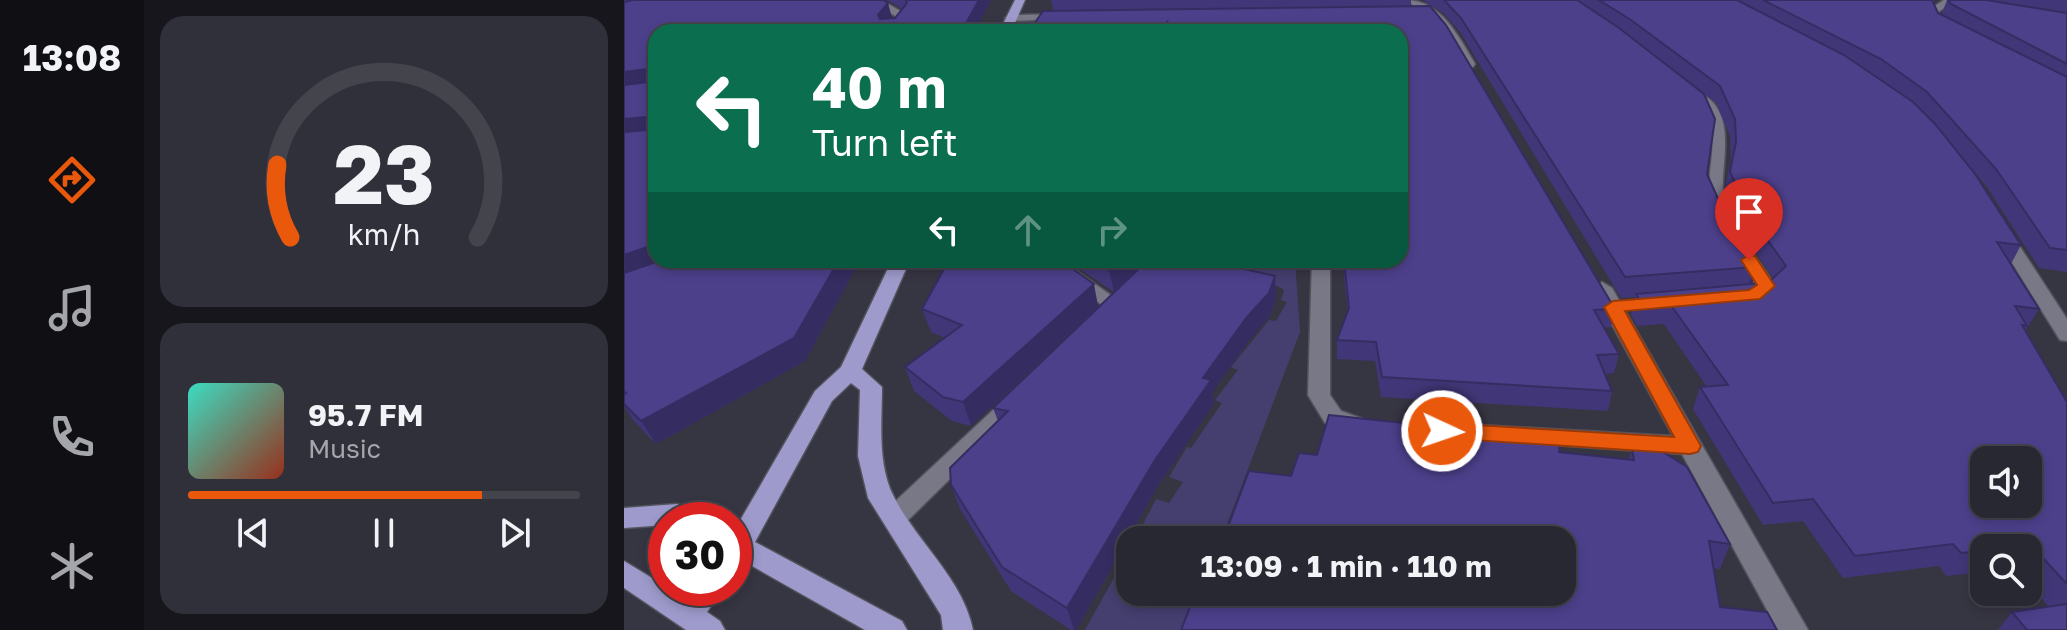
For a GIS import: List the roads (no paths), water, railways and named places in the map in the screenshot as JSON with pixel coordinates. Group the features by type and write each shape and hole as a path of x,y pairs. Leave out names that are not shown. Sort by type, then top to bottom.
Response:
{"main road":[{"path":"1008,24 1020,0"},
{"path":"752,520 823,396 850,371 897,268"},
{"path":"850,371 871,387 870,456 881,498 955,612 958,630"},
{"path":"624,518 648,516"},
{"path":"752,556 892,630"},
{"path":"624,573 699,623"}],"street":[{"path":"873,0 903,16 897,24"},
{"path":"1411,0 1434,13 1445,24 1482,86"},
{"path":"1948,2 1932,11 1933,17 1958,36"},
{"path":"1404,13 1434,13"},
{"path":"1011,18 1084,16"},
{"path":"1686,87 1716,119 1720,159 1713,191 1719,209 1734,239 1765,280 1766,286 1762,291 1739,296"},
{"path":"1991,215 2067,335"},
{"path":"1059,268 1111,311 1136,286"},
{"path":"1321,268 1319,395 1333,417 1349,425 1380,427"},
{"path":"1590,268 1621,306 1690,446 1793,630"},
{"path":"895,517 1028,391"},
{"path":"1457,431 1690,446"}]}
